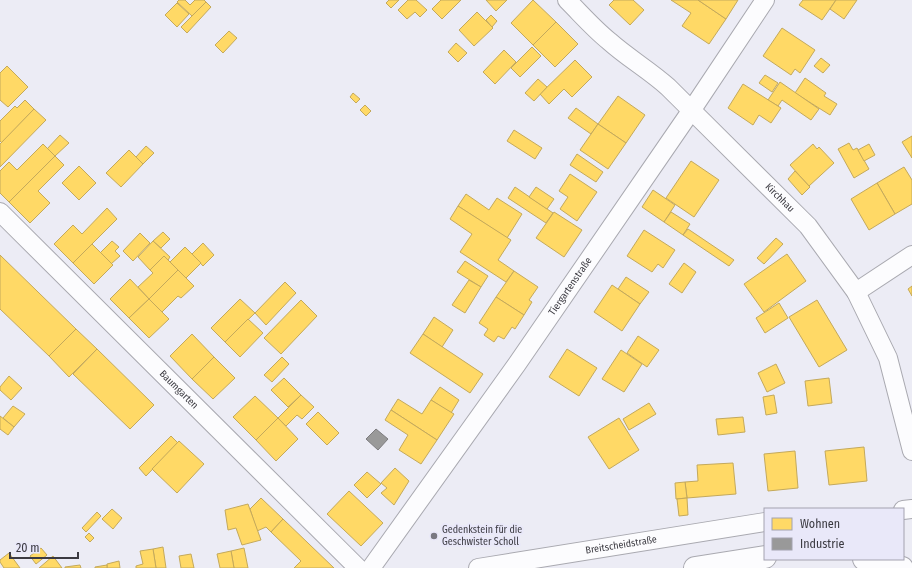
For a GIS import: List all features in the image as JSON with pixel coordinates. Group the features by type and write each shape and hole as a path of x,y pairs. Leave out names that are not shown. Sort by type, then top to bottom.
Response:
{"street":[{"name":"Kirchhau","path":"567,0 610,42 658,78 808,226 856,292 888,358 912,451"},
{"name":"Tiergartenstraße","path":"371,568 517,364 765,0"},
{"name":"Baumgarten","path":"0,212 358,568"},
{"path":"856,292 912,255"},
{"name":"Breitscheidstraße","path":"478,568 764,522"},
{"path":"695,568 764,557"},
{"path":"868,560 902,568"}],"building: Wohnen":[{"path":"179,0 185,0 190,5 195,0 204,0 206,2 192,16 177,2"},
{"path":"389,0 399,0 391,8 386,3"},
{"path":"408,0 416,0 427,10 420,17 415,12 407,19 398,10"},
{"path":"441,0 461,0 442,19 432,9"},
{"path":"486,0 507,0 496,11"},
{"path":"533,0 556,22 533,45 511,23"},
{"path":"614,0 633,0 644,10 630,25 609,5"},
{"path":"671,0 698,0 726,19 709,44 682,26 691,13"},
{"path":"698,0 738,0 726,19"},
{"path":"803,0 836,0 822,20 799,5"},
{"path":"836,0 857,0 844,19 830,9"},
{"path":"206,2 211,7 187,33 181,27"},
{"path":"177,3 189,14 177,27 165,15"},
{"path":"477,12 493,28 474,46 459,30"},
{"path":"491,15 497,21 492,27 486,20"},
{"path":"556,22 578,44 555,67 533,45"},
{"path":"782,28 815,50 800,73 795,69 791,75 763,56"},
{"path":"229,31 237,38 223,53 215,45"},
{"path":"456,43 467,53 458,62 448,52"},
{"path":"532,47 541,56 520,77 511,68"},
{"path":"504,50 516,62 495,84 483,72"},
{"path":"821,58 830,65 823,73 814,66"},
{"path":"575,60 592,77 572,97 564,89 549,104 540,94"},
{"path":"7,66 28,87 8,107 0,100 0,73"},
{"path":"765,75 778,83 772,92 759,83"},
{"path":"805,78 826,93 824,96 837,104 830,115 795,93"},
{"path":"538,79 547,87 534,101 525,93"},
{"path":"780,82 819,109 811,120 782,100 778,106 768,100"},
{"path":"743,84 781,108 771,123 759,115 753,125 728,108"},
{"path":"353,93 360,99 356,103 350,97"},
{"path":"618,96 645,115 626,143 598,124"},
{"path":"25,100 34,109 2,143 0,141 0,121 15,106 17,108"},
{"path":"365,105 371,111 366,116 360,110"},
{"path":"576,108 598,124 591,134 568,118"},
{"path":"34,109 46,120 0,167 0,144"},
{"path":"598,124 626,143 608,169 580,150"},
{"path":"514,130 542,148 535,159 507,141"},
{"path":"60,135 69,143 55,156 47,149"},
{"path":"912,136 912,158 902,142"},
{"path":"849,143 853,150 857,148 869,169 854,178 838,149"},
{"path":"43,144 55,156 9,202 0,193 0,171 9,162 17,170"},
{"path":"813,144 817,149 819,147 834,163 809,186 790,165"},
{"path":"869,144 875,155 864,161 858,150"},
{"path":"146,146 154,153 143,164 136,157"},
{"path":"129,150 143,164 121,187 106,173"},
{"path":"577,154 603,172 596,182 570,165"},
{"path":"55,156 64,165 38,191 50,203 30,223 9,202"},
{"path":"691,161 719,180 694,217 666,198"},
{"path":"79,166 96,183 79,200 62,183"},
{"path":"904,167 912,180 912,204 895,214 877,183"},
{"path":"795,171 810,187 802,195 788,179"},
{"path":"570,174 597,192 577,221 560,209 568,197 559,191"},
{"path":"877,183 895,214 869,230 851,199"},
{"path":"515,187 553,213 546,223 508,198"},
{"path":"536,187 554,199 547,209 529,197"},
{"path":"653,190 675,205 664,222 642,207"},
{"path":"466,194 489,210 497,198 522,214 507,238 458,206"},
{"path":"458,206 511,240 498,260 514,271 506,282 460,252 472,234 450,219"},
{"path":"107,208 117,219 73,263 54,244 73,225 82,234"},
{"path":"554,212 582,230 564,257 536,238"},
{"path":"671,212 690,224 683,235 664,222"},
{"path":"688,229 734,260 729,266 683,235"},
{"path":"644,230 675,250 663,268 658,264 652,272 627,256"},
{"path":"163,232 170,239 161,248 153,241"},
{"path":"140,233 150,243 133,261 123,251"},
{"path":"776,238 783,244 764,264 757,258"},
{"path":"112,241 119,247 115,251 120,256 111,264 100,253"},
{"path":"153,241 170,257 168,260 164,256 150,270 138,257"},
{"path":"203,243 214,255 203,266 192,254"},
{"path":"92,244 113,265 94,284 73,263"},
{"path":"185,247 201,263 186,278 170,262"},
{"path":"787,254 806,281 764,312 744,284"},
{"path":"0,255 76,329 49,356 0,309"},
{"path":"164,256 178,270 149,299 138,287 153,273 150,270"},
{"path":"465,261 488,276 481,287 457,272"},
{"path":"684,263 696,272 682,293 669,284"},
{"path":"178,270 194,286 181,298 178,296 162,312 149,299"},
{"path":"514,271 538,287 529,300 532,302 524,315 496,297"},
{"path":"626,277 649,292 640,304 618,289"},
{"path":"130,279 149,299 129,318 110,299"},
{"path":"469,280 481,287 465,313 452,305"},
{"path":"285,282 296,293 266,325 255,313"},
{"path":"612,285 640,304 622,331 594,312"},
{"path":"912,286 912,296 908,289"},
{"path":"496,297 524,315 515,329 512,327 504,339 498,336 494,342 484,335 488,329 479,323"},
{"path":"149,299 169,319 149,338 129,318"},
{"path":"240,299 255,313 225,342 211,328"},
{"path":"301,300 317,316 281,354 264,338"},
{"path":"817,300 847,350 819,367 789,317"},
{"path":"779,303 788,318 765,333 756,318"},
{"path":"434,317 453,330 442,347 423,334"},
{"path":"248,319 263,333 240,357 225,342"},
{"path":"76,329 97,349 69,377 49,356"},
{"path":"192,334 214,357 192,379 170,356"},
{"path":"423,334 483,374 470,393 410,353"},
{"path":"638,336 659,350 647,367 627,353"},
{"path":"97,349 154,405 130,429 73,374"},
{"path":"567,349 597,368 579,396 549,377"},
{"path":"621,350 642,364 624,392 602,379"},
{"path":"214,357 235,378 213,399 192,379"},
{"path":"282,357 289,364 272,382 264,375"},
{"path":"776,364 785,383 767,392 758,373"},
{"path":"9,376 22,388 11,400 0,390 0,387"},
{"path":"284,378 301,395 288,407 271,390"},
{"path":"829,378 832,403 808,406 805,381"},
{"path":"440,387 459,400 451,413 431,400"},
{"path":"301,395 314,407 302,419 297,415 286,426 278,418"},
{"path":"774,395 777,413 766,415 763,397"},
{"path":"255,396 278,418 256,440 233,417"},
{"path":"398,399 422,414 431,400 454,414 437,440 391,410"},
{"path":"649,403 656,414 629,430 623,419"},
{"path":"13,406 25,414 14,427 3,418"},
{"path":"391,410 437,440 421,464 399,450 408,435 385,420"},
{"path":"318,412 339,433 327,445 306,424"},
{"path":"0,416 14,427 8,435 0,429"},
{"path":"743,417 745,432 718,435 716,419"},
{"path":"278,418 298,439 276,461 256,440"},
{"path":"619,418 639,450 609,469 588,437"},
{"path":"171,436 178,443 146,476 139,468"},
{"path":"179,441 204,464 177,493 152,469"},
{"path":"864,447 867,481 829,485 825,451"},
{"path":"795,451 798,488 768,491 764,454"},
{"path":"733,463 736,494 687,498 685,482 698,481 697,465"},
{"path":"395,468 409,481 394,505 381,493 387,488 381,483"},
{"path":"367,472 381,484 367,498 354,485"},
{"path":"685,482 687,498 676,499 675,483"},
{"path":"349,491 383,523 361,546 327,514"},
{"path":"261,498 283,519 271,532 266,527 257,531 250,509"},
{"path":"687,498 688,515 679,516 677,499"},
{"path":"248,504 261,540 242,545 236,528 228,530 225,510"},
{"path":"112,509 122,518 113,529 102,519"},
{"path":"97,512 101,516 86,532 82,528"},
{"path":"283,519 334,568 294,568 301,561 271,532"},
{"path":"89,533 94,538 90,542 85,537"},
{"path":"163,547 166,568 156,568 153,549"},
{"path":"41,548 47,555 36,564 30,556"},
{"path":"244,548 248,568 234,568 231,551"},
{"path":"153,549 156,568 136,568 136,566 143,564 140,551"},
{"path":"231,551 234,568 220,568 217,554"},
{"path":"9,553 20,568 4,568 0,560"},
{"path":"191,554 194,568 181,568 179,556"},
{"path":"53,556 62,568 39,568"},
{"path":"119,561 120,568 107,568 107,564"},
{"path":"80,565 81,568 65,568 65,567"},
{"path":"107,565 107,568 95,568 95,567"}],"building: Industrie":[{"path":"376,429 388,439 378,450 366,439"}],"place":[{"name":"Gedenkstein für die Geschwister Scholl","path":"434,536"}]}
